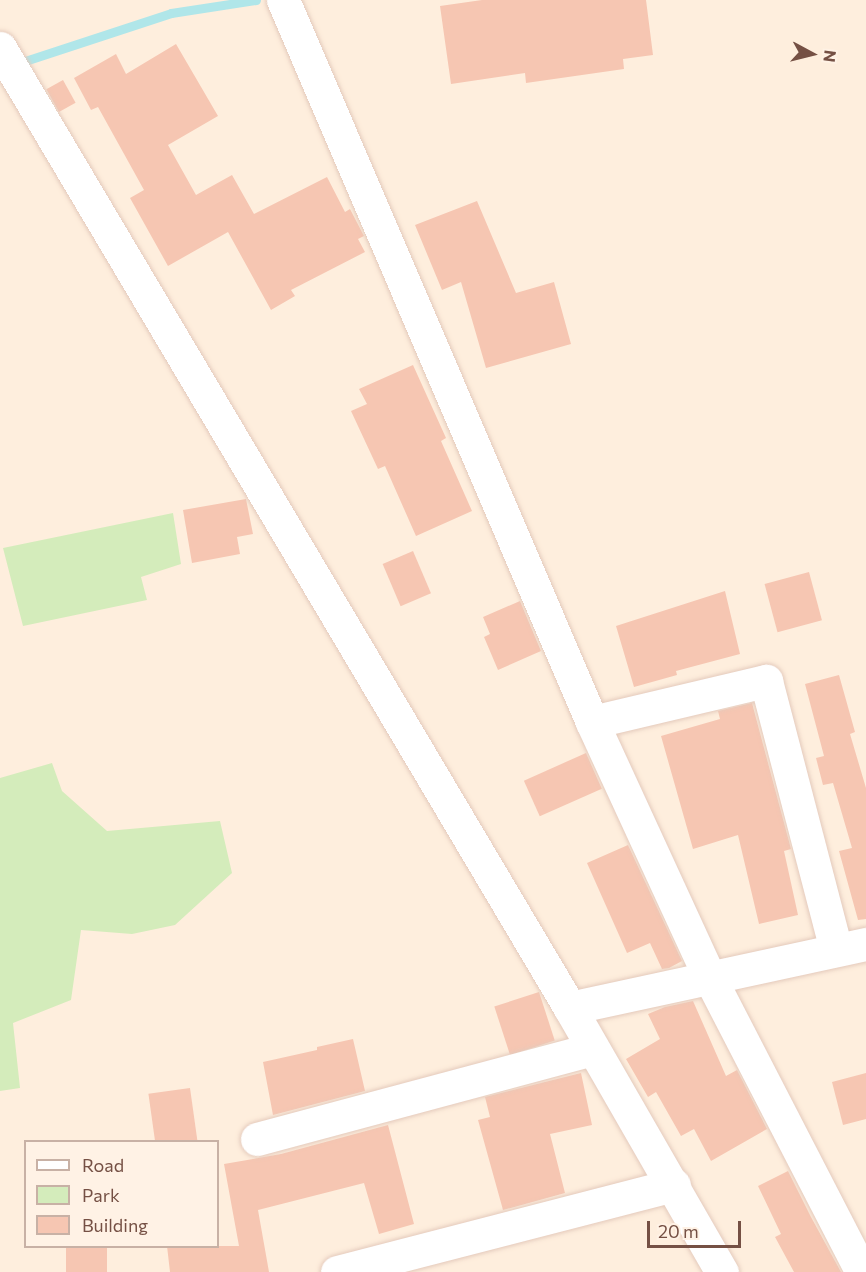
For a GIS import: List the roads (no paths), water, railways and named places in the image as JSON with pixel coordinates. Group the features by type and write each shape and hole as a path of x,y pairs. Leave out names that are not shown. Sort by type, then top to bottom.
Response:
{"street":[{"path":"283,0 592,722 710,978 862,1272"},
{"path":"0,48 12,94 570,1008 592,1049 674,1185 722,1272"},
{"path":"570,1008 851,946 766,681 592,722"},
{"path":"257,1138 592,1049"},
{"path":"337,1272 674,1185"}],"waterway":[{"path":"25,61 171,13 256,0"}]}
